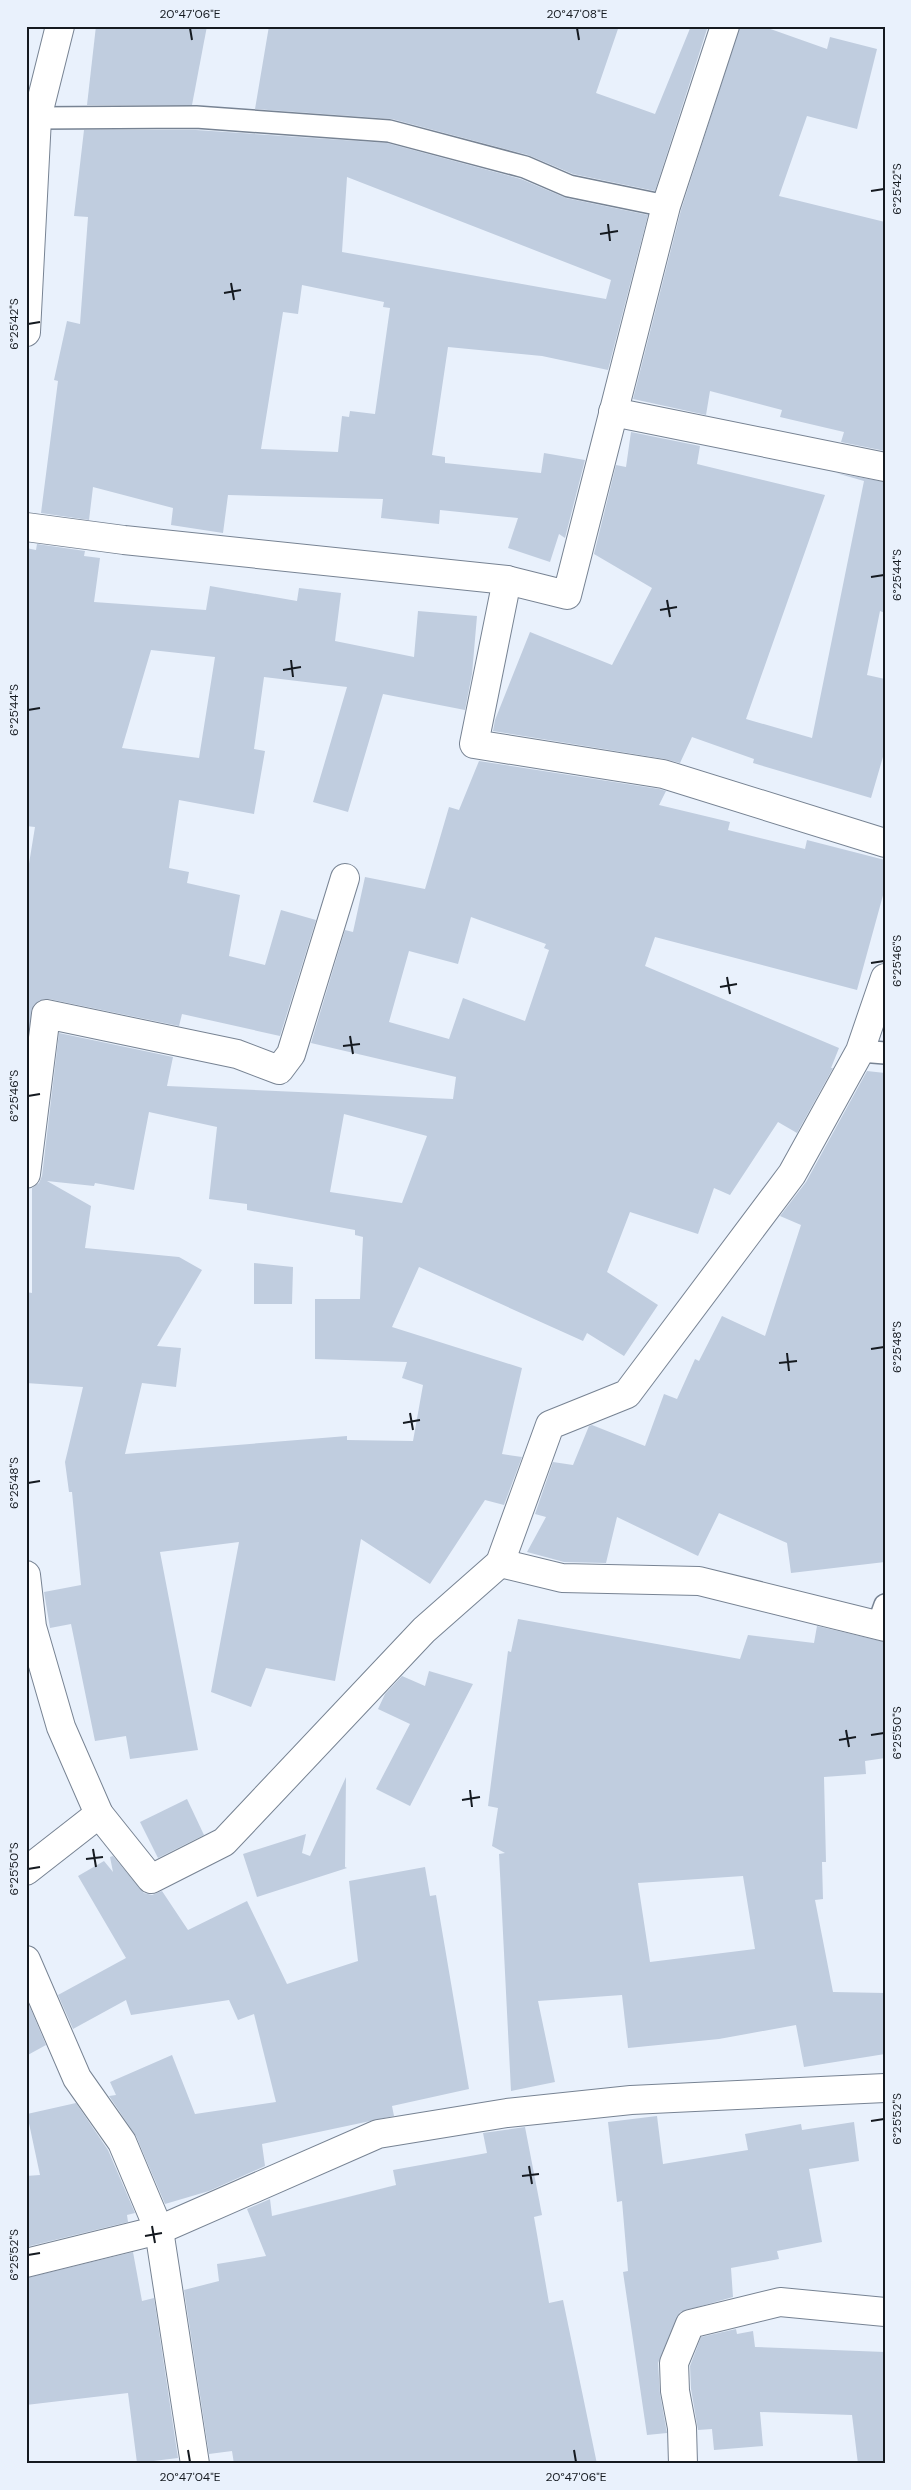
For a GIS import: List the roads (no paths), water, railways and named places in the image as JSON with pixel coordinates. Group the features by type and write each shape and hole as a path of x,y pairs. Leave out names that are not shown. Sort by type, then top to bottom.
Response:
{"street":[{"path":"26,332 37,118 60,26"},
{"path":"26,527 124,540 507,580 568,595 666,206 725,26"},
{"path":"613,412 885,467"},
{"path":"507,580 474,744 662,774 885,843"},
{"path":"26,1174 46,1014 237,1054 279,1070 291,1054 345,878"},
{"path":"26,1575 32,1627 61,1727 100,1814 151,1879 224,1842 424,1630 500,1563 550,1425 627,1394 792,1174 872,1052 885,978"},
{"path":"500,1563 562,1578 699,1581 882,1619"},
{"path":"26,1871 100,1814"},
{"path":"26,1960 77,2078 122,2142 159,2230 195,2464"},
{"path":"26,2263 159,2230 378,2134 507,2113 631,2100 885,2088"},
{"path":"683,2464 682,2428 675,2391 674,2363 690,2324 780,2302 885,2312"}],"lane":[{"path":"37,118 196,117 389,131 525,167 569,186 666,206"}]}
